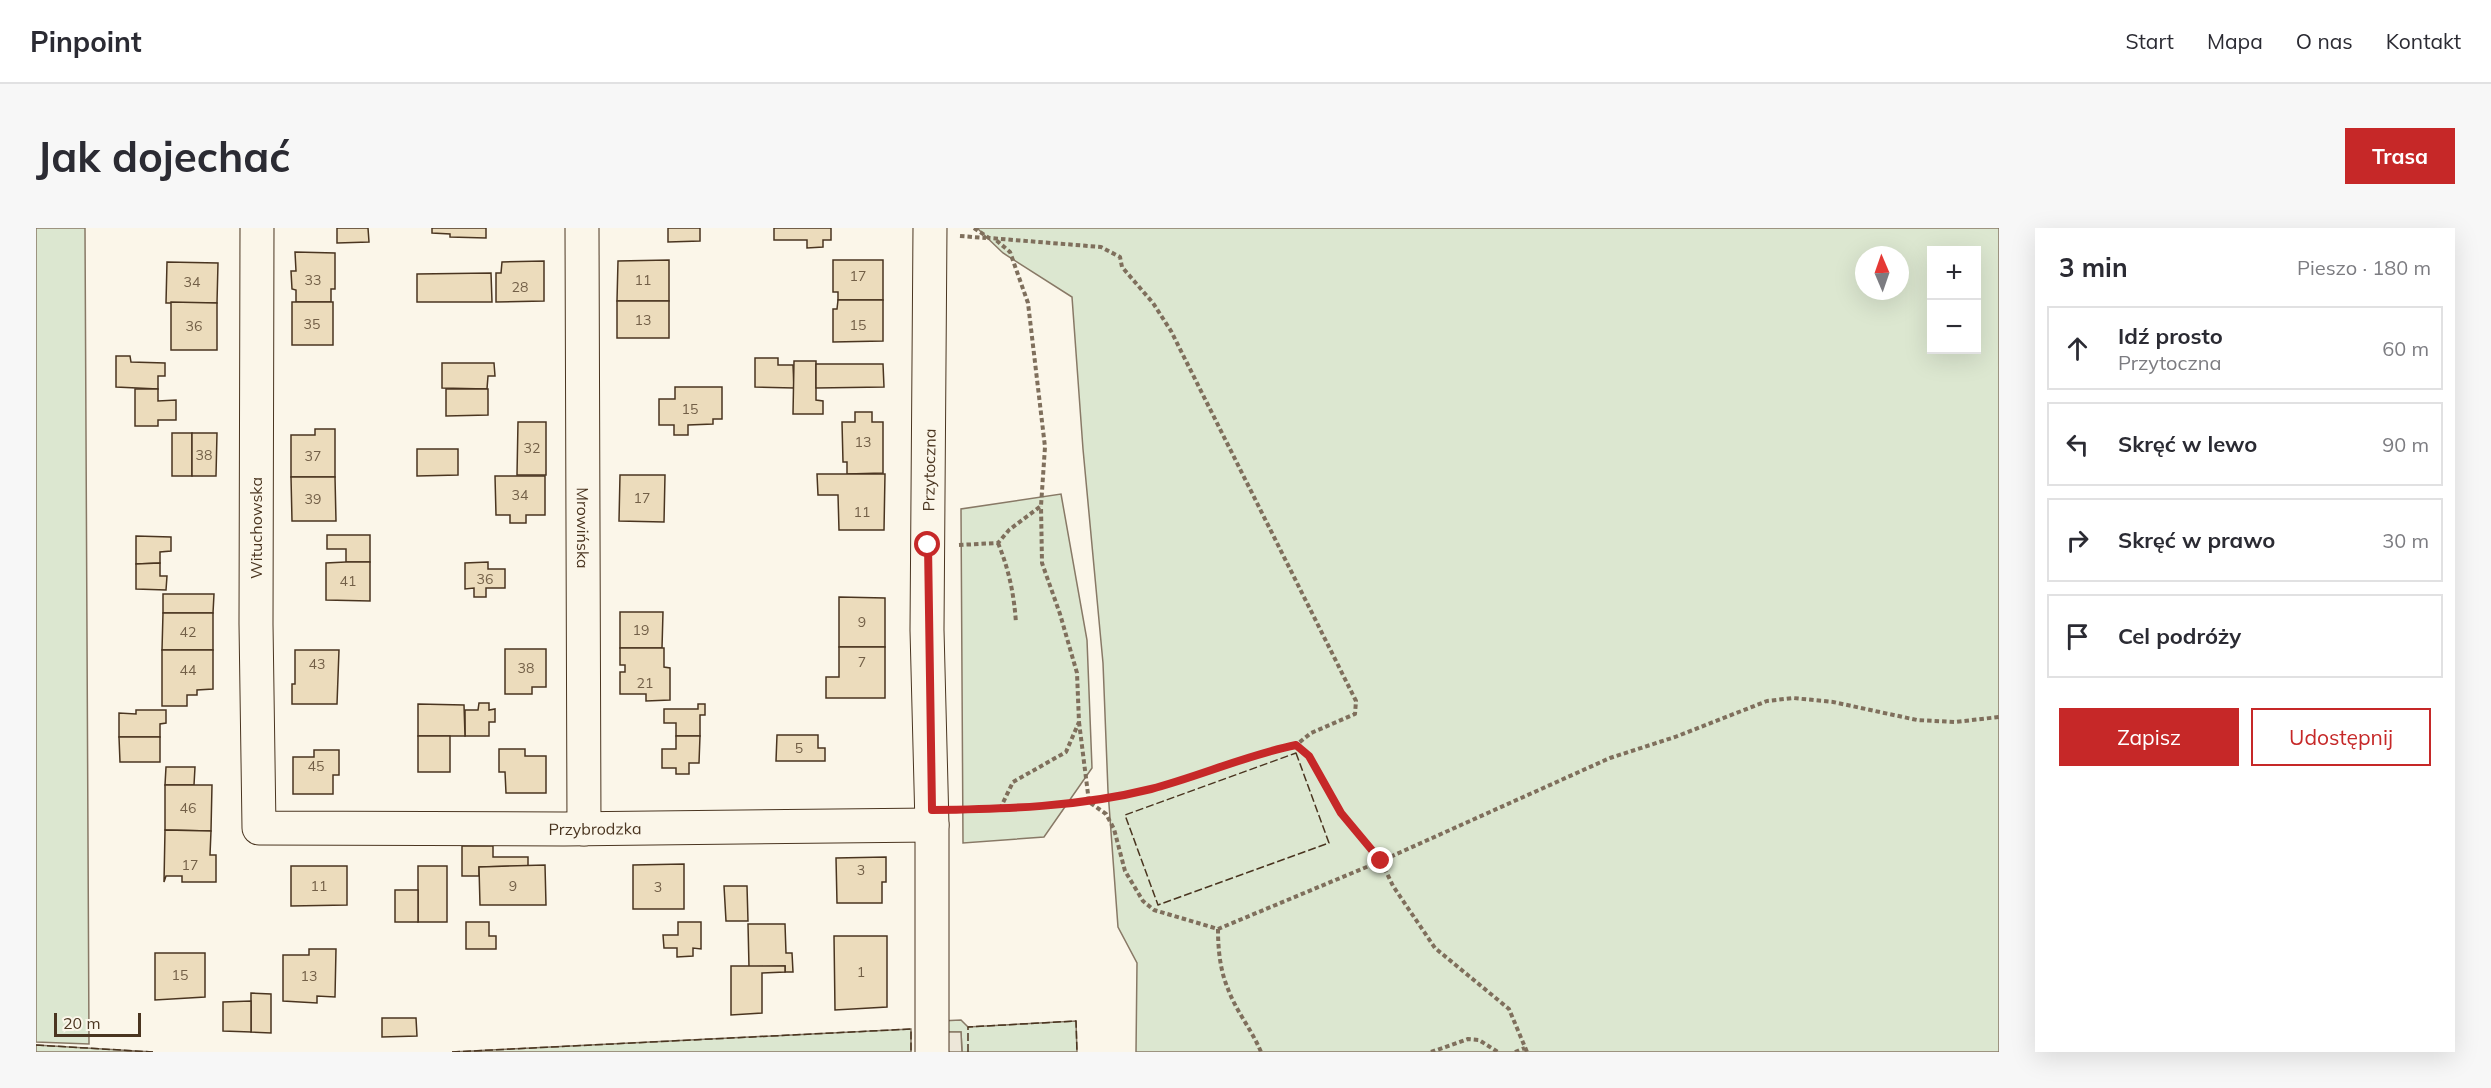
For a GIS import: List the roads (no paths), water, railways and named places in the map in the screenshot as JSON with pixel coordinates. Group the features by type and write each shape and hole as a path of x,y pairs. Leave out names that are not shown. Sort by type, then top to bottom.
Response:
{"street":[{"name":"Wituchowska","path":"257,228 256,624 259,828"},
{"name":"Mrowińska","path":"582,228 584,829"},
{"name":"Przytoczna","path":"930,231 928,545 932,817 932,1052"},
{"name":"Przybrodzka","path":"259,828 584,829 932,817"}]}
